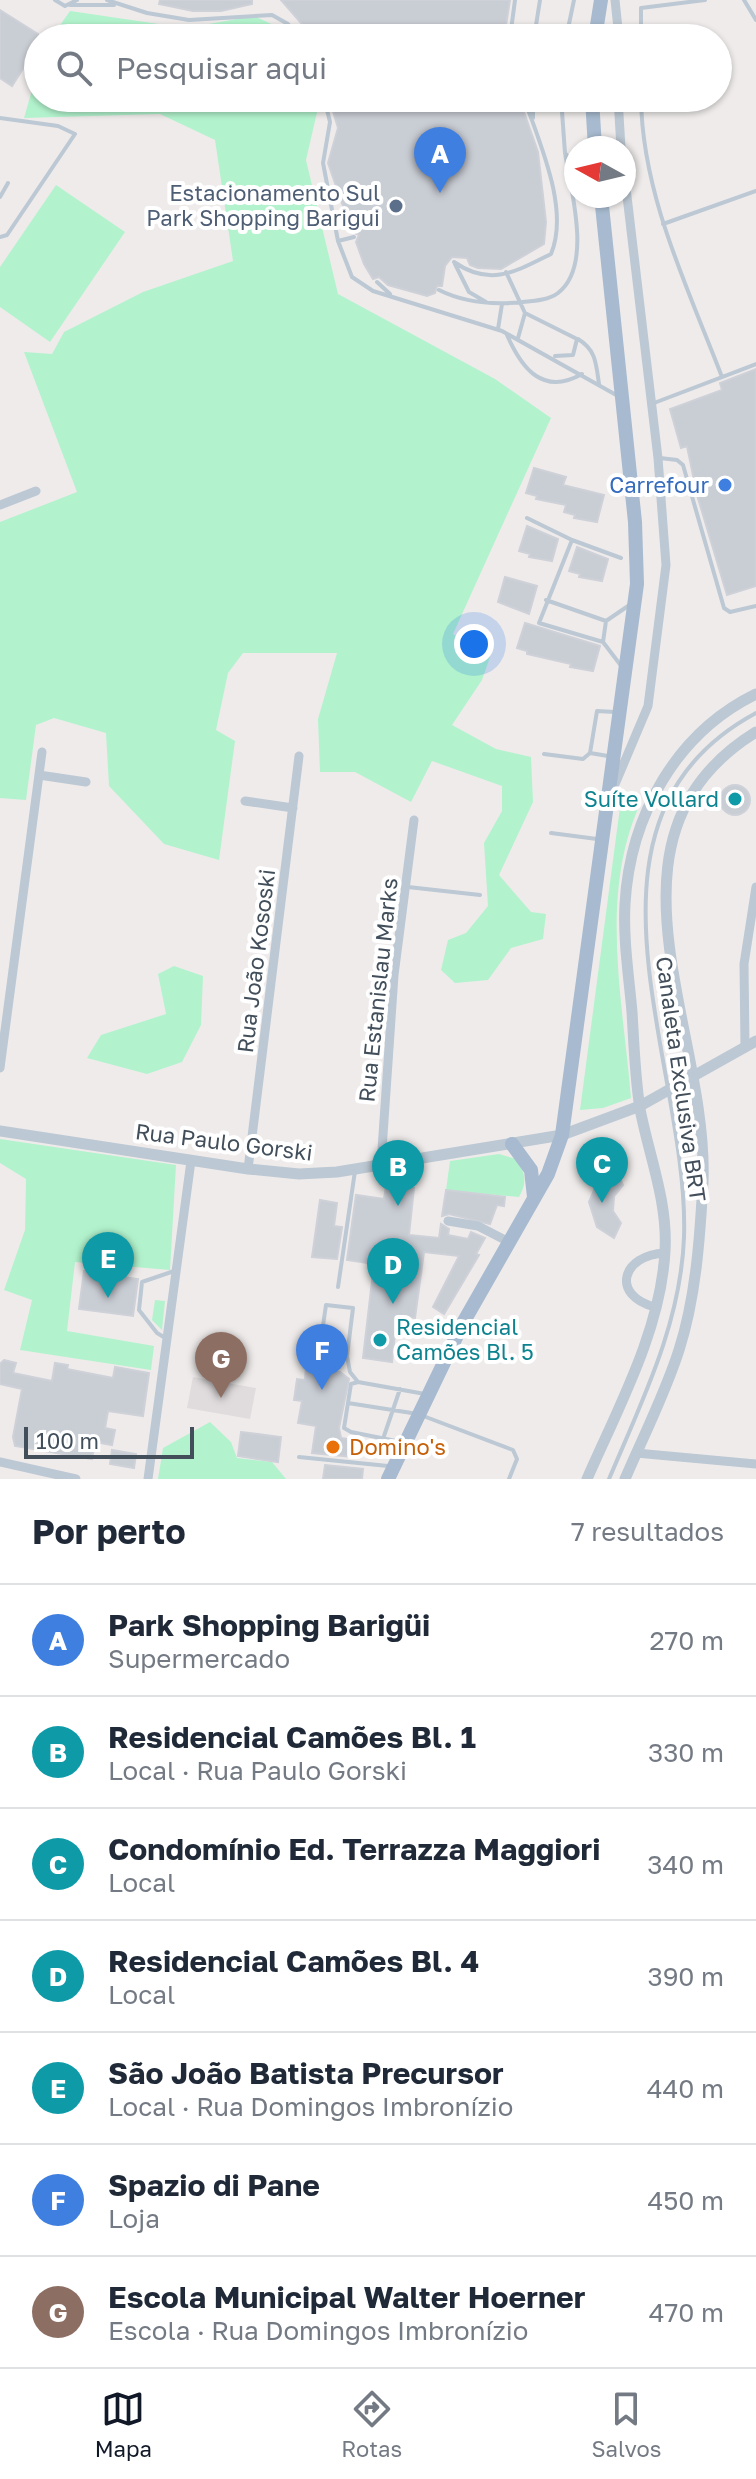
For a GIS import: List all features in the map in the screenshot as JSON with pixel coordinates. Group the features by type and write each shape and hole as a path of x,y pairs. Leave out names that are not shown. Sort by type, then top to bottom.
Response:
{"main road":[{"path":"597,24 601,0"},
{"path":"593,112 594,136"},
{"path":"391,1473 418,1414 548,1174 562,1135 636,600 637,546 602,208"},
{"path":"512,1144 531,1170 534,1200"}],"street":[{"path":"615,0 618,24"},
{"path":"619,112 620,136"},
{"path":"609,796 641,729 652,686 666,565 658,458 628,208"},
{"path":"0,505 36,491"},
{"path":"587,1479 626,1388 655,1307 665,1253 663,1206 642,1105 625,924 629,875 637,841 657,789 684,748 728,709 756,694"},
{"path":"625,1479 678,1354 694,1280 703,1162 667,922 664,880 667,854 678,819 697,785 730,751 756,732"},
{"path":"0,1068 42,752"},
{"name":"Rua João Kososki","path":"248,1169 299,756"},
{"path":"39,775 86,782"},
{"path":"245,801 293,808"},
{"name":"Rua Estanislau Marks","path":"381,1164 394,975 414,820"},
{"path":"751,1044 744,964 756,887"},
{"name":"Rua Paulo Gorski","path":"0,1131 248,1169 299,1174 355,1169 562,1135 642,1105 751,1044"},
{"path":"148,1479 191,1161"},
{"path":"448,1221 478,1226 509,1242"},
{"path":"655,1307 632,1295 626,1279 633,1263 641,1257 665,1253"},
{"path":"636,1453 756,1464"},
{"path":"0,1462 76,1479"}],"lane":[{"path":"55,0 83,8 116,4"},
{"path":"70,5 77,0"},
{"path":"107,0 189,20 272,15 288,24"},
{"path":"512,24 515,0"},
{"path":"536,24 540,0"},
{"path":"569,24 574,0"},
{"path":"641,24 641,8 705,0"},
{"path":"744,0 756,20"},
{"path":"328,112 330,122 323,163 338,241 352,277 373,291 506,332 623,399"},
{"path":"488,303 469,292 454,262 479,277 506,272 551,254 558,237 545,150 529,112"},
{"path":"533,112 533,124"},
{"path":"562,112 564,139"},
{"path":"641,112 641,137 663,224 722,377"},
{"path":"0,118 58,126 75,134 7,235 0,237"},
{"path":"0,197 8,183"},
{"path":"663,224 756,191"},
{"path":"439,290 453,297 502,304 556,295 570,280 579,252 573,208"},
{"path":"338,241 354,237"},
{"path":"506,272 525,313 518,338"},
{"path":"377,282 394,298"},
{"path":"498,329 502,304"},
{"path":"525,313 590,347 596,357 599,384"},
{"path":"506,332 518,362 546,380 568,382 582,374"},
{"path":"548,354 573,355 577,339"},
{"path":"652,404 756,364"},
{"path":"658,458 677,460 683,465 724,608 730,612 756,606"},
{"path":"527,518 572,540 621,558"},
{"path":"572,540 539,623 603,642 627,674"},
{"path":"546,600 606,621"},
{"path":"603,642 606,621 636,600"},
{"path":"544,754 583,759 590,753 597,711 621,712"},
{"name":"Canaleta Exclusiva BRT","path":"609,1479 665,1339 679,1284 683,1247 681,1177 645,926 644,883 649,855 664,808 688,768 726,732 756,713"},
{"path":"590,753 615,757"},
{"path":"551,833 603,840"},
{"path":"406,887 480,895"},
{"path":"338,1287 355,1169"},
{"path":"167,1339 157,1333 139,1310 140,1296 142,1282 176,1270"},
{"path":"347,1356 319,1353 326,1305 353,1308 347,1356 350,1372 358,1382"},
{"path":"404,1443 344,1428 351,1384 358,1382 428,1395"},
{"path":"383,1437 400,1389"},
{"path":"348,1403 418,1414 513,1450 517,1459 509,1479"},
{"path":"299,1457 391,1473"}],"shaded area":[{"path":"193,1377 256,1388 250,1419 187,1408"}],"green space":[{"path":"70,11 159,24 61,24"},
{"path":"254,16 271,24 209,24"},
{"path":"26,112 317,112 306,160 338,294 495,379 551,418 453,634 490,657 482,680 452,725 496,749 531,757 533,802 499,875 531,912 546,914 543,939 511,948 488,980 455,983 441,970 448,940 466,933 488,906 484,843 502,811 502,786 432,761 411,802 355,772 320,772 318,719 337,653 243,653 228,673 216,730 235,741 219,860 164,844 109,786 106,733 54,718 36,725 26,800 0,798 0,522 77,492 24,352 52,354 64,332 143,292 233,261 215,140 160,114 24,118"},
{"path":"56,185 125,232 50,342 0,307 0,267"},
{"path":"622,792 642,800 629,835 617,909 619,985 631,1098 603,1108 580,1110"},
{"path":"174,966 203,976 201,1025 182,1062 147,1074 87,1058 101,1035 166,1014 158,974"},
{"path":"0,1139 176,1165 170,1270 75,1262 67,1331 154,1346 151,1370 20,1350 32,1300 4,1290 25,1230 26,1179 0,1163"},
{"path":"499,1154 516,1159 522,1169 524,1182 519,1197 446,1190 450,1161"},
{"path":"155,1300 165,1301 162,1330 152,1320"},
{"path":"210,1422 231,1442 237,1458 272,1462 286,1479 158,1479 163,1448"}],"building":[{"path":"160,0 252,0 252,4 221,11 193,11 159,4"},
{"path":"281,0 510,0 506,24 302,24"},
{"path":"0,10 24,25 24,67 12,86 0,78"},
{"path":"333,112 524,112 538,152 546,222 544,244 501,269 478,268 470,265 467,258 452,257 445,266 442,286 437,286 435,293 427,296 388,285 379,277 373,279 364,264 356,242 359,235 352,232 328,163 338,128"},
{"name":"Carrefour","path":"756,369 756,586 727,595 697,495 687,446 681,448 670,409 722,390 720,383"},
{"path":"534,468 566,477 563,485 604,495 597,522 574,518 575,515 564,512 566,505 536,499 537,496 526,493"},
{"path":"527,526 558,539 552,561 529,557 530,554 519,551"},
{"path":"577,547 608,559 602,581 579,577 580,574 569,571"},
{"path":"505,577 537,586 529,614 498,602"},
{"path":"525,623 600,646 593,671 527,654 527,651 517,648"},
{"name":"Suíte Vollard","path":"735,785 746,789 750,800 746,811 735,815 724,811 720,800 724,789"},
{"path":"616,1170 623,1185 614,1196 613,1211 621,1223 614,1238 597,1227 589,1202 598,1181"},
{"path":"386,1186 414,1188 409,1235 439,1238 441,1224 449,1229 448,1235 468,1239 471,1232 485,1238 476,1254 479,1255 444,1314 433,1307 459,1256 424,1252 415,1318 397,1316 392,1362 363,1358 374,1264 347,1260 356,1195 384,1199"},
{"path":"446,1190 505,1197 504,1206 497,1205 490,1224 449,1214 442,1216"},
{"path":"320,1200 337,1203 334,1226 342,1227 337,1259 312,1257"},
{"path":"84,1271 138,1279 133,1316 79,1309"},
{"path":"4,1360 16,1363 13,1373 52,1381 55,1363 68,1365 67,1369 113,1378 115,1367 149,1373 143,1416 108,1411 105,1428 115,1430 112,1445 95,1442 92,1459 15,1446 13,1437 22,1389 0,1384 0,1364"},
{"path":"306,1367 340,1372 349,1379 339,1428 341,1438 355,1440 353,1457 312,1453 316,1426 298,1423 302,1401 294,1400 297,1379 305,1380"},
{"path":"241,1432 281,1437 278,1462 238,1456"},
{"path":"112,1450 136,1454 134,1468 110,1464"},
{"path":"325,1465 363,1469 362,1479 323,1479"}],"place":[{"name":"Park Shopping Barigüi","path":"440,193"},
{"name":"Estacionamento Sul Park Shopping Barigui","path":"396,206"},
{"name":"Carrefour","path":"725,485"},
{"name":"Suíte Vollard","path":"735,799"},
{"name":"Condomínio Ed. Terrazza Maggiori","path":"602,1203"},
{"name":"Residencial Camões Bl. 1","path":"398,1206"},
{"name":"São João Batista Precursor","path":"108,1298"},
{"name":"Residencial Camões Bl. 4","path":"393,1304"},
{"name":"Residencial Camões Bl. 5","path":"380,1340"},
{"name":"Spazio di Pane","path":"322,1390"},
{"name":"Escola Municipal Walter Hoerner","path":"221,1398"},
{"name":"Domino's","path":"333,1447"}]}
